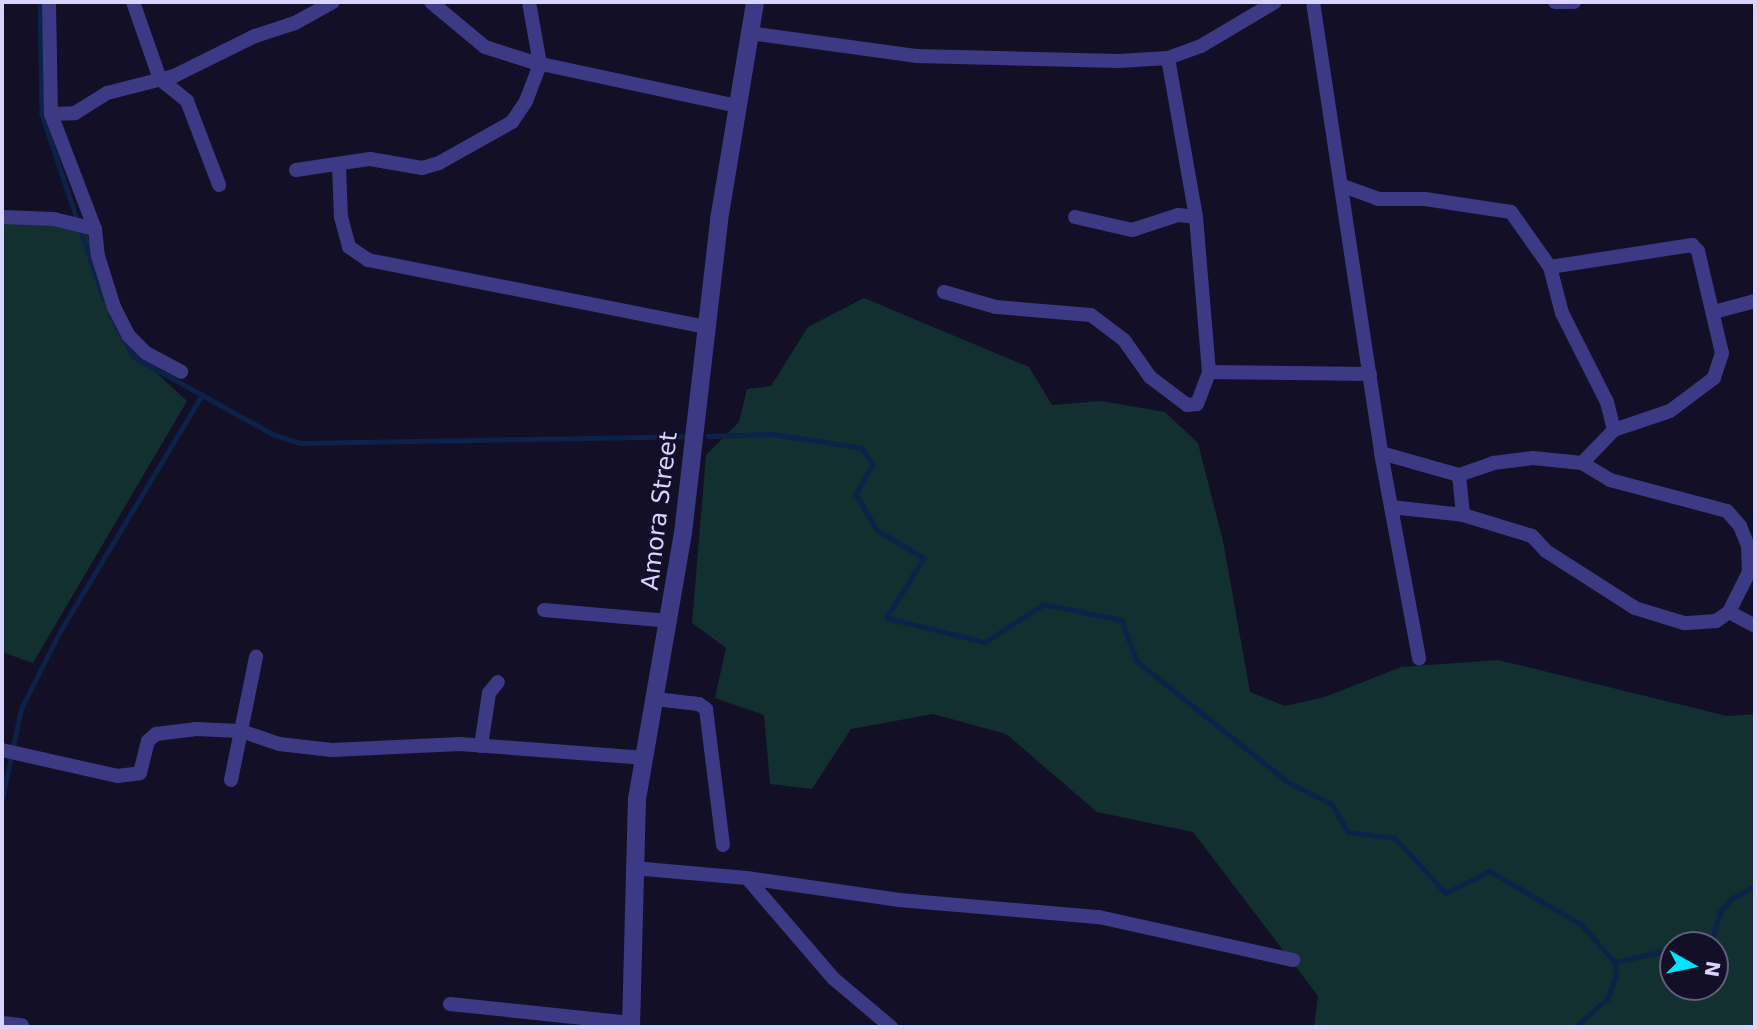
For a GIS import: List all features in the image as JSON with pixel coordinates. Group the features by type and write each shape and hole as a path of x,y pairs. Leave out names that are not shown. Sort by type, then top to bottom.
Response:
{"street":[{"path":"49,2 51,114 85,227 128,335 146,353 181,372"},
{"path":"133,2 160,79 187,101 219,185"},
{"path":"51,114 75,113 107,93 160,79 295,23 332,2"},
{"path":"431,2 485,47 540,64 737,106"},
{"path":"296,170 339,166 369,159 422,167 439,163 512,121 526,102 540,64 529,2"},
{"name":"Amora Street","path":"631,1025 633,868 645,758 688,500 705,327 755,2"},
{"path":"749,33 917,56 992,61 1168,58 1201,46 1275,2"},
{"path":"1313,2 1343,186 1381,453 1419,659"},
{"path":"1555,2 1574,2"},
{"path":"944,292 996,307 1091,315 1124,340 1150,377 1187,405 1197,404 1203,397 1209,372 1196,217 1168,58"},
{"path":"339,166 341,217 349,247 368,260 705,327"},
{"path":"1343,186 1378,199 1425,199 1511,212 1550,267 1562,313 1607,402 1614,430"},
{"path":"1075,217 1132,230 1178,215 1196,217"},
{"path":"2,216 85,227"},
{"path":"1550,267 1692,245 1698,251 1722,353 1714,378 1670,411 1614,430 1582,463"},
{"path":"1714,312 1755,301"},
{"path":"1209,372 1370,374"},
{"path":"1381,453 1459,475 1493,463 1533,458 1582,463 1610,480 1727,511 1740,526 1750,558 1749,572 1729,612 1716,621 1684,623 1635,608 1546,551 1532,536 1463,515 1391,507"},
{"path":"1459,475 1463,515"},
{"path":"544,610 669,621"},
{"path":"1729,612 1755,626"},
{"path":"231,780 256,657"},
{"path":"481,746 489,693 498,682"},
{"path":"655,699 699,704 706,709 723,845"},
{"path":"2,750 117,776 135,776 140,773 148,741 156,734 195,729 241,732 279,744 332,750 481,746 645,758"},
{"path":"633,868 747,878 899,900 1099,917 1293,960"},
{"path":"747,878 834,979 891,1027"},
{"path":"450,1004 631,1025"},
{"path":"2,1023 22,1025"}],"green space":[{"path":"2,223 84,226 123,342 187,401 33,663 2,652"},
{"path":"864,298 1029,367 1052,405 1101,401 1165,412 1198,443 1223,541 1250,692 1285,706 1325,697 1401,667 1498,660 1727,716 1755,714 1755,1027 1314,1027 1318,996 1193,832 1097,812 1006,734 933,714 851,729 812,789 770,784 764,715 715,698 726,648 692,623 706,455 739,422 747,389 771,386 808,327"}],"waterway":[{"path":"40,2 42,114 104,299"},
{"path":"110,314 134,357 275,435 301,443 684,436"},
{"path":"2,799 21,709 59,633 202,395"},
{"path":"708,436 773,434 862,448 873,465 856,494 877,530 924,558 887,618 985,642 1044,604 1122,620 1137,661 1288,782 1332,804 1348,832 1395,838 1446,893 1490,871 1582,925 1615,962 1659,952"},
{"path":"1714,931 1720,912 1731,899 1755,886"},
{"path":"1575,1027 1607,999 1616,976 1615,962"}]}
